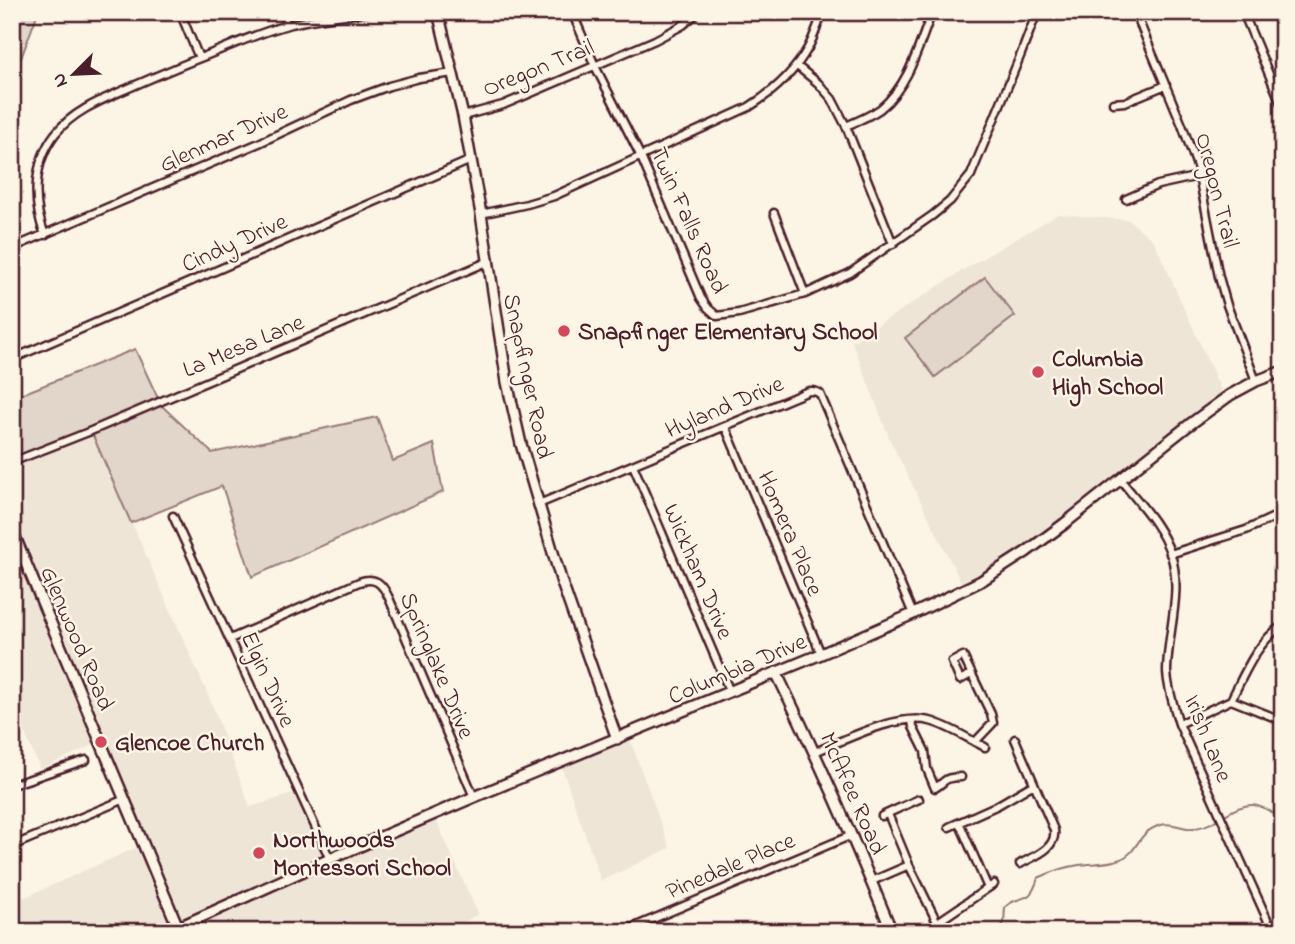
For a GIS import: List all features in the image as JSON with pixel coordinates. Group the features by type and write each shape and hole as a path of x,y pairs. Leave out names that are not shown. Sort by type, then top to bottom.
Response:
{"main road":[{"name":"Snapfinger Road","path":"438,12 463,116 507,382 521,444 562,583 617,739"},
{"name":"Columbia Drive","path":"168,932 474,797 821,654 981,581 1064,524 1230,395 1283,371"},
{"name":"Glenwood Road","path":"12,530 179,929"},
{"name":"McAfee Road","path":"776,672 852,835 891,931"}],"street":[{"path":"180,12 200,58"},
{"path":"284,12 286,25"},
{"path":"45,235 40,221 36,187 39,166 54,135 84,109 255,35 286,25 368,12"},
{"name":"Twin Falls Road","path":"572,12 595,66 641,157 701,298 717,316 730,315 805,294 850,273 950,201 971,174 1037,12"},
{"name":"Oregon Trail","path":"463,116 503,105 672,32 698,12"},
{"path":"481,214 554,195 749,107 767,95 797,66 823,12"},
{"path":"846,127 878,110 900,88 932,12"},
{"name":"Oregon Trail","path":"1135,12 1182,125 1199,176 1227,305 1256,381"},
{"path":"1243,12 1283,108"},
{"path":"797,66 832,99 893,244"},
{"name":"Glenmar Drive","path":"12,248 259,143 351,100 419,78 453,73"},
{"path":"1112,103 1125,102 1166,85"},
{"name":"Cindy Drive","path":"12,359 471,160"},
{"path":"1126,200 1158,185 1199,176"},
{"path":"774,213 805,294"},
{"name":"La Mesa Lane","path":"12,462 487,262"},
{"name":"Hyland Drive","path":"539,504 816,391 820,394 913,614"},
{"name":"Homera Place","path":"725,426 821,654"},
{"name":"Wickham Drive","path":"633,465 730,692"},
{"name":"Irish Lane","path":"1120,480 1155,522 1170,554 1175,590 1167,672 1169,687 1180,724 1273,932"},
{"path":"1170,554 1246,530 1283,513"},
{"name":"Elgin Drive","path":"173,516 330,859"},
{"name":"Springlake Drive","path":"230,639 367,579 380,583 389,598 474,797"},
{"path":"1180,724 1231,700 1258,648 1283,625"},
{"path":"971,674 993,723 975,742"},
{"path":"1231,700 1283,721"},
{"path":"815,752 887,724 917,719 933,722 985,747"},
{"path":"912,720 925,751 927,769 935,788 944,780 961,777"},
{"path":"1015,740 1056,836 1051,845 1020,864"},
{"path":"12,785 86,760"},
{"path":"949,827 998,805 1034,784"},
{"path":"12,846 125,799"},
{"path":"919,799 885,815 937,922"},
{"path":"923,932 991,886 959,822"},
{"name":"Pinedale Place","path":"622,932 852,835"},
{"path":"872,881 909,865"}],"shaded area":[{"path":"12,12 38,12 12,83"},
{"name":"Columbia High School","path":"1058,214 1129,220 1154,241 1226,401 1068,529 964,588 890,440 852,342 968,267"},
{"path":"985,277 1015,316 935,377 905,338"},
{"path":"135,349 161,405 212,453 377,417 393,461 434,444 443,492 252,577 222,486 131,523 91,431 12,461 12,398"},
{"path":"91,431 212,704 250,807 302,791 332,856 432,811 478,914 445,932 12,932 12,903 142,845 100,742 40,769 12,703 12,531 18,528 12,514 12,467"},
{"path":"628,734 670,848 601,881 560,762"}],"waterway":[{"path":"1223,816 1240,807 1253,805 1283,819"},
{"path":"997,932 1004,923 1005,907 1028,896 1038,878 1068,867 1121,859 1131,852 1147,832 1161,825 1195,828 1218,819"}],"place":[{"name":"Snapfinger Elementary School","path":"564,331"},
{"name":"Columbia High School","path":"1038,372"},
{"name":"Glencoe Church","path":"101,742"},
{"name":"Northwoods Montessori School","path":"259,853"}]}
